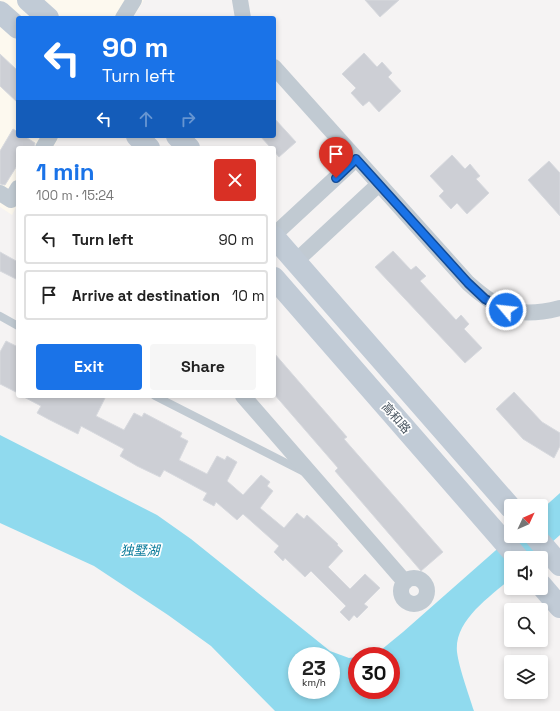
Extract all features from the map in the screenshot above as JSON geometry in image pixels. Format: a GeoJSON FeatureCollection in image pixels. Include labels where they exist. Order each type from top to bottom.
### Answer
{"type":"FeatureCollection","features":[{"type":"Feature","properties":{"kind":"main road"},"geometry":{"type":"LineString","coordinates":[[28,0],[46,16]]}},
{"type":"Feature","properties":{"kind":"main road"},"geometry":{"type":"LineString","coordinates":[[0,12],[16,26]]}},
{"type":"Feature","properties":{"kind":"main road"},"geometry":{"type":"LineString","coordinates":[[139,138],[147,146]]}},
{"type":"Feature","properties":{"kind":"main road"},"geometry":{"type":"LineString","coordinates":[[179,138],[188,146]]}},
{"type":"Feature","properties":{"kind":"main road"},"geometry":{"type":"LineString","coordinates":[[276,238],[504,500]]}},
{"type":"Feature","properties":{"kind":"main road","name":"高和路"},"geometry":{"type":"LineString","coordinates":[[276,280],[512,551]]}},
{"type":"Feature","properties":{"kind":"street"},"geometry":{"type":"LineString","coordinates":[[124,16],[134,0]]}},
{"type":"Feature","properties":{"kind":"street"},"geometry":{"type":"LineString","coordinates":[[240,0],[243,16]]}},
{"type":"Feature","properties":{"kind":"street"},"geometry":{"type":"LineString","coordinates":[[276,69],[468,283],[485,299],[500,308],[516,313],[537,313],[560,308]]}},
{"type":"Feature","properties":{"kind":"street"},"geometry":{"type":"LineString","coordinates":[[276,234],[356,159]]}},
{"type":"Feature","properties":{"kind":"street"},"geometry":{"type":"LineString","coordinates":[[296,261],[379,184]]}},
{"type":"Feature","properties":{"kind":"street"},"geometry":{"type":"LineString","coordinates":[[0,193],[11,200],[16,191]]}},
{"type":"Feature","properties":{"kind":"street"},"geometry":{"type":"LineString","coordinates":[[245,398],[405,582]]}},
{"type":"Feature","properties":{"kind":"lane"},"geometry":{"type":"LineString","coordinates":[[0,316],[16,325]]}},
{"type":"Feature","properties":{"kind":"lane"},"geometry":{"type":"LineString","coordinates":[[159,398],[314,478]]}},
{"type":"Feature","properties":{"kind":"shaded area"},"geometry":{"type":"Polygon","coordinates":[[[0,0],[144,0],[134,16],[16,16],[16,138],[59,138],[54,146],[16,146],[16,208],[12,215],[0,207],[0,0]]]}},
{"type":"Feature","properties":{"kind":"water","name":"独墅湖"},"geometry":{"type":"Polygon","coordinates":[[[0,435],[157,515],[191,539],[325,647],[288,647],[288,699],[340,699],[340,655],[348,658],[348,699],[400,699],[400,647],[385,647],[504,543],[548,543],[548,504],[560,493],[560,535],[542,551],[504,551],[504,584],[475,610],[461,630],[457,652],[474,711],[275,711],[211,646],[168,615],[94,566],[0,523],[0,435]]]}},
{"type":"Feature","properties":{"kind":"building"},"geometry":{"type":"Polygon","coordinates":[[[365,0],[399,0],[380,17],[365,0]]]}},
{"type":"Feature","properties":{"kind":"building"},"geometry":{"type":"Polygon","coordinates":[[[364,53],[377,67],[382,62],[392,73],[388,77],[401,91],[379,112],[369,101],[363,106],[351,93],[356,88],[342,74],[364,53]]]}},
{"type":"Feature","properties":{"kind":"building"},"geometry":{"type":"Polygon","coordinates":[[[0,54],[16,69],[16,101],[0,86],[0,54]]]}},
{"type":"Feature","properties":{"kind":"building"},"geometry":{"type":"Polygon","coordinates":[[[276,120],[296,142],[279,157],[276,153],[276,146],[269,146],[262,138],[276,138],[276,120]]]}},
{"type":"Feature","properties":{"kind":"building"},"geometry":{"type":"Polygon","coordinates":[[[13,129],[16,131],[16,138],[27,138],[35,143],[34,146],[16,146],[16,167],[5,185],[0,184],[0,151],[13,129]]]}},
{"type":"Feature","properties":{"kind":"building"},"geometry":{"type":"Polygon","coordinates":[[[452,155],[465,169],[470,164],[480,176],[476,179],[489,193],[467,214],[457,203],[451,209],[439,196],[444,191],[430,176],[452,155]]]}},
{"type":"Feature","properties":{"kind":"building"},"geometry":{"type":"Polygon","coordinates":[[[549,161],[560,173],[560,216],[528,180],[549,161]]]}},
{"type":"Feature","properties":{"kind":"building"},"geometry":{"type":"Polygon","coordinates":[[[393,251],[411,270],[416,266],[426,276],[420,281],[456,320],[461,315],[469,324],[464,329],[482,348],[465,363],[375,267],[393,251]]]}},
{"type":"Feature","properties":{"kind":"building"},"geometry":{"type":"Polygon","coordinates":[[[0,252],[16,261],[16,279],[0,271],[0,252]]]}},
{"type":"Feature","properties":{"kind":"building"},"geometry":{"type":"Polygon","coordinates":[[[6,341],[16,346],[16,392],[0,384],[0,352],[6,341]]]}},
{"type":"Feature","properties":{"kind":"building"},"geometry":{"type":"Polygon","coordinates":[[[276,355],[347,437],[344,439],[443,552],[421,571],[335,471],[338,468],[276,396],[276,355]]]}},
{"type":"Feature","properties":{"kind":"building"},"geometry":{"type":"Polygon","coordinates":[[[514,392],[542,422],[560,433],[560,446],[554,458],[523,439],[496,409],[514,392]]]}},
{"type":"Feature","properties":{"kind":"building"},"geometry":{"type":"Polygon","coordinates":[[[26,398],[105,398],[96,416],[124,430],[134,413],[142,417],[144,413],[182,433],[180,437],[188,441],[179,460],[207,474],[217,456],[225,460],[227,456],[237,462],[227,481],[243,495],[261,475],[270,482],[267,486],[273,491],[260,508],[284,528],[297,513],[304,519],[307,515],[338,544],[337,545],[343,551],[328,567],[350,589],[365,574],[380,588],[364,604],[368,607],[357,618],[354,615],[349,621],[340,612],[346,606],[311,571],[305,577],[285,558],[283,561],[274,552],[279,546],[243,514],[237,520],[216,502],[214,506],[203,500],[207,493],[164,470],[160,477],[137,466],[120,456],[124,449],[81,426],[78,434],[48,419],[37,413],[41,406],[26,398]]]}},
{"type":"Feature","properties":{"kind":"route"},"geometry":{"type":"LineString","coordinates":[[336,178],[356,159],[468,283],[485,299],[506,310]]}}]}
